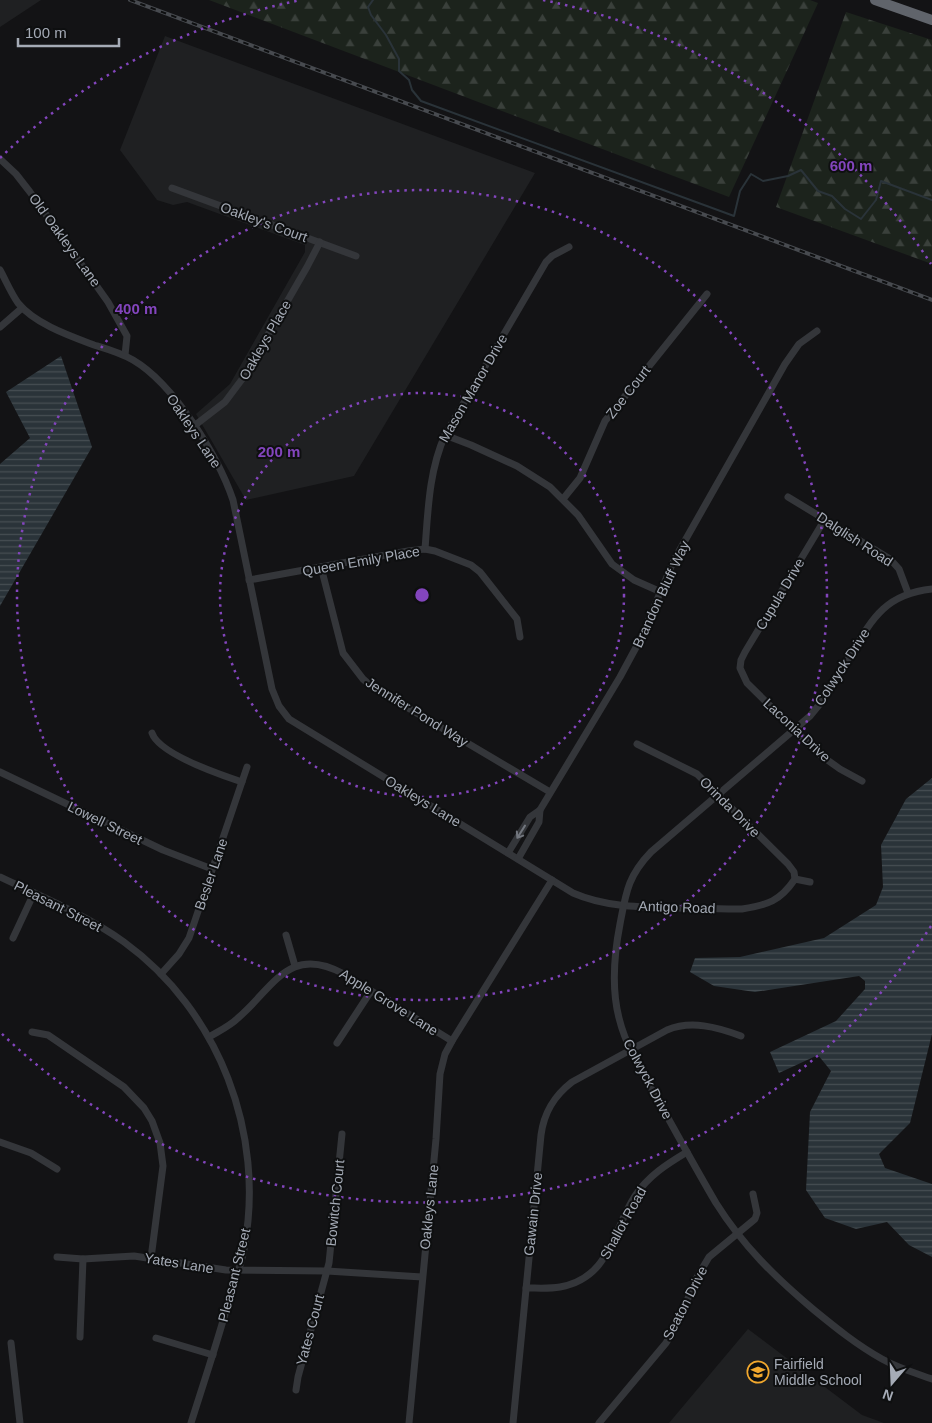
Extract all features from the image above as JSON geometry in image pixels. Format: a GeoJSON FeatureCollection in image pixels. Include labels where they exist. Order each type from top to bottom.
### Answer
{"type":"FeatureCollection","features":[{"type":"Feature","properties":{"kind":"highway"},"geometry":{"type":"LineString","coordinates":[[875,0],[932,20]]}},
{"type":"Feature","properties":{"kind":"street","name":"Old Oakleys Lane"},"geometry":{"type":"LineString","coordinates":[[0,159],[16,174],[35,198],[108,302],[127,336],[125,355]]}},
{"type":"Feature","properties":{"kind":"street","name":"Oakley's Court"},"geometry":{"type":"LineString","coordinates":[[172,188],[356,256]]}},
{"type":"Feature","properties":{"kind":"street","name":"Oakleys Place"},"geometry":{"type":"LineString","coordinates":[[194,426],[225,402],[243,378],[320,242]]}},
{"type":"Feature","properties":{"kind":"street","name":"Mason Manor Drive"},"geometry":{"type":"LineString","coordinates":[[425,549],[428,500],[433,468],[445,435],[546,262],[552,256],[568,247]]}},
{"type":"Feature","properties":{"kind":"street","name":"Oakleys Lane"},"geometry":{"type":"LineString","coordinates":[[0,270],[11,292],[22,308],[59,332],[125,355],[143,366],[158,380],[194,426],[218,463],[233,500],[272,689],[279,706],[289,719],[552,880],[445,1054],[440,1074],[436,1139],[409,1423]]}},
{"type":"Feature","properties":{"kind":"street","name":"Zoe Court"},"geometry":{"type":"LineString","coordinates":[[563,499],[580,478],[605,421],[707,294]]}},
{"type":"Feature","properties":{"kind":"street"},"geometry":{"type":"LineString","coordinates":[[0,327],[22,308]]}},
{"type":"Feature","properties":{"kind":"street","name":"Brandon Bluff Way"},"geometry":{"type":"LineString","coordinates":[[518,859],[539,822],[540,810],[550,792],[620,677],[640,640],[674,560],[789,356],[799,344],[817,331]]}},
{"type":"Feature","properties":{"kind":"street"},"geometry":{"type":"LineString","coordinates":[[445,435],[517,466],[544,483],[578,515],[606,557],[619,570],[634,580],[661,592]]}},
{"type":"Feature","properties":{"kind":"street","name":"Dalglish Road"},"geometry":{"type":"LineString","coordinates":[[788,497],[890,559],[899,569],[908,593]]}},
{"type":"Feature","properties":{"kind":"street","name":"Cupula Drive"},"geometry":{"type":"LineString","coordinates":[[741,671],[741,660],[745,652],[825,520]]}},
{"type":"Feature","properties":{"kind":"street","name":"Queen Emily Place"},"geometry":{"type":"LineString","coordinates":[[250,580],[408,551],[425,549],[435,551],[471,565],[480,572],[517,619],[520,637]]}},
{"type":"Feature","properties":{"kind":"street","name":"Jennifer Pond Way"},"geometry":{"type":"LineString","coordinates":[[321,567],[339,642],[349,663],[363,679],[371,686],[550,792]]}},
{"type":"Feature","properties":{"kind":"street","name":"Colwyck Drive"},"geometry":{"type":"LineString","coordinates":[[932,589],[908,593],[880,611],[819,705],[794,729],[651,852],[642,862],[628,886],[615,958],[614,978],[618,1017],[631,1050],[716,1203],[756,1257],[776,1277],[843,1334],[884,1360],[932,1379]]}},
{"type":"Feature","properties":{"kind":"street","name":"Laconia Drive"},"geometry":{"type":"LineString","coordinates":[[741,671],[747,683],[828,761],[862,781]]}},
{"type":"Feature","properties":{"kind":"street"},"geometry":{"type":"LineString","coordinates":[[152,733],[155,739],[170,752],[242,782]]}},
{"type":"Feature","properties":{"kind":"street","name":"Orinda Drive"},"geometry":{"type":"LineString","coordinates":[[638,744],[692,771],[719,794],[788,864],[794,872],[795,879]]}},
{"type":"Feature","properties":{"kind":"street","name":"Besler Lane"},"geometry":{"type":"LineString","coordinates":[[161,974],[179,954],[189,938],[247,767]]}},
{"type":"Feature","properties":{"kind":"street","name":"Lowell Street"},"geometry":{"type":"LineString","coordinates":[[0,772],[162,850],[212,869]]}},
{"type":"Feature","properties":{"kind":"street","name":"Brandon Bluff Way"},"geometry":{"type":"LineString","coordinates":[[508,853],[530,817],[540,810]]}},
{"type":"Feature","properties":{"kind":"street","name":"Pleasant Street"},"geometry":{"type":"LineString","coordinates":[[0,877],[104,929],[140,955],[161,974],[187,1004],[209,1037],[235,1097],[242,1124],[248,1164],[250,1189],[248,1222],[238,1270],[191,1423]]}},
{"type":"Feature","properties":{"kind":"street"},"geometry":{"type":"LineString","coordinates":[[795,879],[810,882]]}},
{"type":"Feature","properties":{"kind":"street","name":"Antigo Road"},"geometry":{"type":"LineString","coordinates":[[552,880],[587,899],[607,904],[729,909],[749,908],[775,900],[785,893],[795,879]]}},
{"type":"Feature","properties":{"kind":"street"},"geometry":{"type":"LineString","coordinates":[[13,938],[34,893]]}},
{"type":"Feature","properties":{"kind":"street"},"geometry":{"type":"LineString","coordinates":[[209,1037],[238,1019],[280,975],[295,966],[286,935]]}},
{"type":"Feature","properties":{"kind":"street","name":"Apple Grove Lane"},"geometry":{"type":"LineString","coordinates":[[295,966],[312,963],[332,967],[452,1041]]}},
{"type":"Feature","properties":{"kind":"street"},"geometry":{"type":"LineString","coordinates":[[337,1043],[371,990]]}},
{"type":"Feature","properties":{"kind":"street","name":"Gawain Drive"},"geometry":{"type":"LineString","coordinates":[[513,1423],[540,1135],[545,1115],[555,1098],[572,1082],[666,1030],[679,1025],[722,1029],[741,1036]]}},
{"type":"Feature","properties":{"kind":"street"},"geometry":{"type":"LineString","coordinates":[[32,1032],[48,1034],[124,1087],[134,1096],[152,1121],[160,1143],[163,1166],[150,1258]]}},
{"type":"Feature","properties":{"kind":"street","name":"Bowitch Court"},"geometry":{"type":"LineString","coordinates":[[327,1271],[342,1134]]}},
{"type":"Feature","properties":{"kind":"street"},"geometry":{"type":"LineString","coordinates":[[0,1142],[31,1153],[57,1169]]}},
{"type":"Feature","properties":{"kind":"street","name":"Shallot Road"},"geometry":{"type":"LineString","coordinates":[[526,1288],[561,1287],[581,1280],[595,1270],[606,1255],[627,1211],[644,1184],[664,1166],[687,1152]]}},
{"type":"Feature","properties":{"kind":"street","name":"Seaton Drive"},"geometry":{"type":"LineString","coordinates":[[598,1423],[666,1343],[706,1262],[718,1248],[752,1222],[757,1213],[753,1194]]}},
{"type":"Feature","properties":{"kind":"street","name":"Yates Lane"},"geometry":{"type":"LineString","coordinates":[[57,1257],[83,1259],[134,1256],[209,1268],[422,1276]]}},
{"type":"Feature","properties":{"kind":"street"},"geometry":{"type":"LineString","coordinates":[[80,1337],[83,1259]]}},
{"type":"Feature","properties":{"kind":"street","name":"Yates Court"},"geometry":{"type":"LineString","coordinates":[[296,1390],[327,1271]]}},
{"type":"Feature","properties":{"kind":"street"},"geometry":{"type":"LineString","coordinates":[[156,1338],[212,1355]]}},
{"type":"Feature","properties":{"kind":"street"},"geometry":{"type":"LineString","coordinates":[[11,1343],[20,1423]]}},
{"type":"Feature","properties":{"kind":"shaded area"},"geometry":{"type":"Polygon","coordinates":[[[0,0],[41,0],[0,27],[0,0]]]}},
{"type":"Feature","properties":{"kind":"shaded area"},"geometry":{"type":"Polygon","coordinates":[[[165,36],[535,173],[354,476],[246,500],[196,414],[230,384],[305,252],[305,245],[187,202],[173,205],[157,200],[120,150],[165,36]]]}},
{"type":"Feature","properties":{"kind":"shaded area"},"geometry":{"type":"Polygon","coordinates":[[[61,356],[92,447],[0,606],[0,464],[30,438],[6,392],[61,356]]]}},
{"type":"Feature","properties":{"kind":"shaded area"},"geometry":{"type":"Polygon","coordinates":[[[932,778],[932,1034],[910,1123],[879,1154],[885,1168],[932,1184],[932,1257],[909,1245],[887,1222],[856,1229],[825,1218],[806,1190],[810,1112],[831,1071],[818,1055],[779,1073],[770,1052],[836,1021],[865,989],[865,981],[859,976],[755,992],[714,986],[690,972],[695,958],[740,957],[824,938],[876,905],[883,887],[881,845],[906,799],[932,778]]]}},
{"type":"Feature","properties":{"kind":"shaded area","name":"Fairfield Middle School"},"geometry":{"type":"Polygon","coordinates":[[[748,1329],[862,1415],[884,1423],[669,1423],[748,1329]]]}},
{"type":"Feature","properties":{"kind":"green space"},"geometry":{"type":"Polygon","coordinates":[[[209,0],[810,0],[818,3],[729,197],[209,0]]]}},
{"type":"Feature","properties":{"kind":"green space"},"geometry":{"type":"Polygon","coordinates":[[[846,12],[932,40],[932,264],[776,207],[846,12]]]}},
{"type":"Feature","properties":{"kind":"waterway"},"geometry":{"type":"LineString","coordinates":[[373,0],[368,7],[371,15],[386,35],[399,59],[399,71],[409,80],[412,90],[421,101],[734,216],[740,191],[751,174],[763,181],[788,176],[801,170],[818,191],[832,196],[845,209],[861,219],[876,200],[881,181],[932,200]]}},
{"type":"Feature","properties":{"kind":"railway"},"geometry":{"type":"LineString","coordinates":[[130,0],[932,300]]}},
{"type":"Feature","properties":{"kind":"place","name":"Fairfield Middle School"},"geometry":{"type":"Point","coordinates":[758,1372]}}]}
